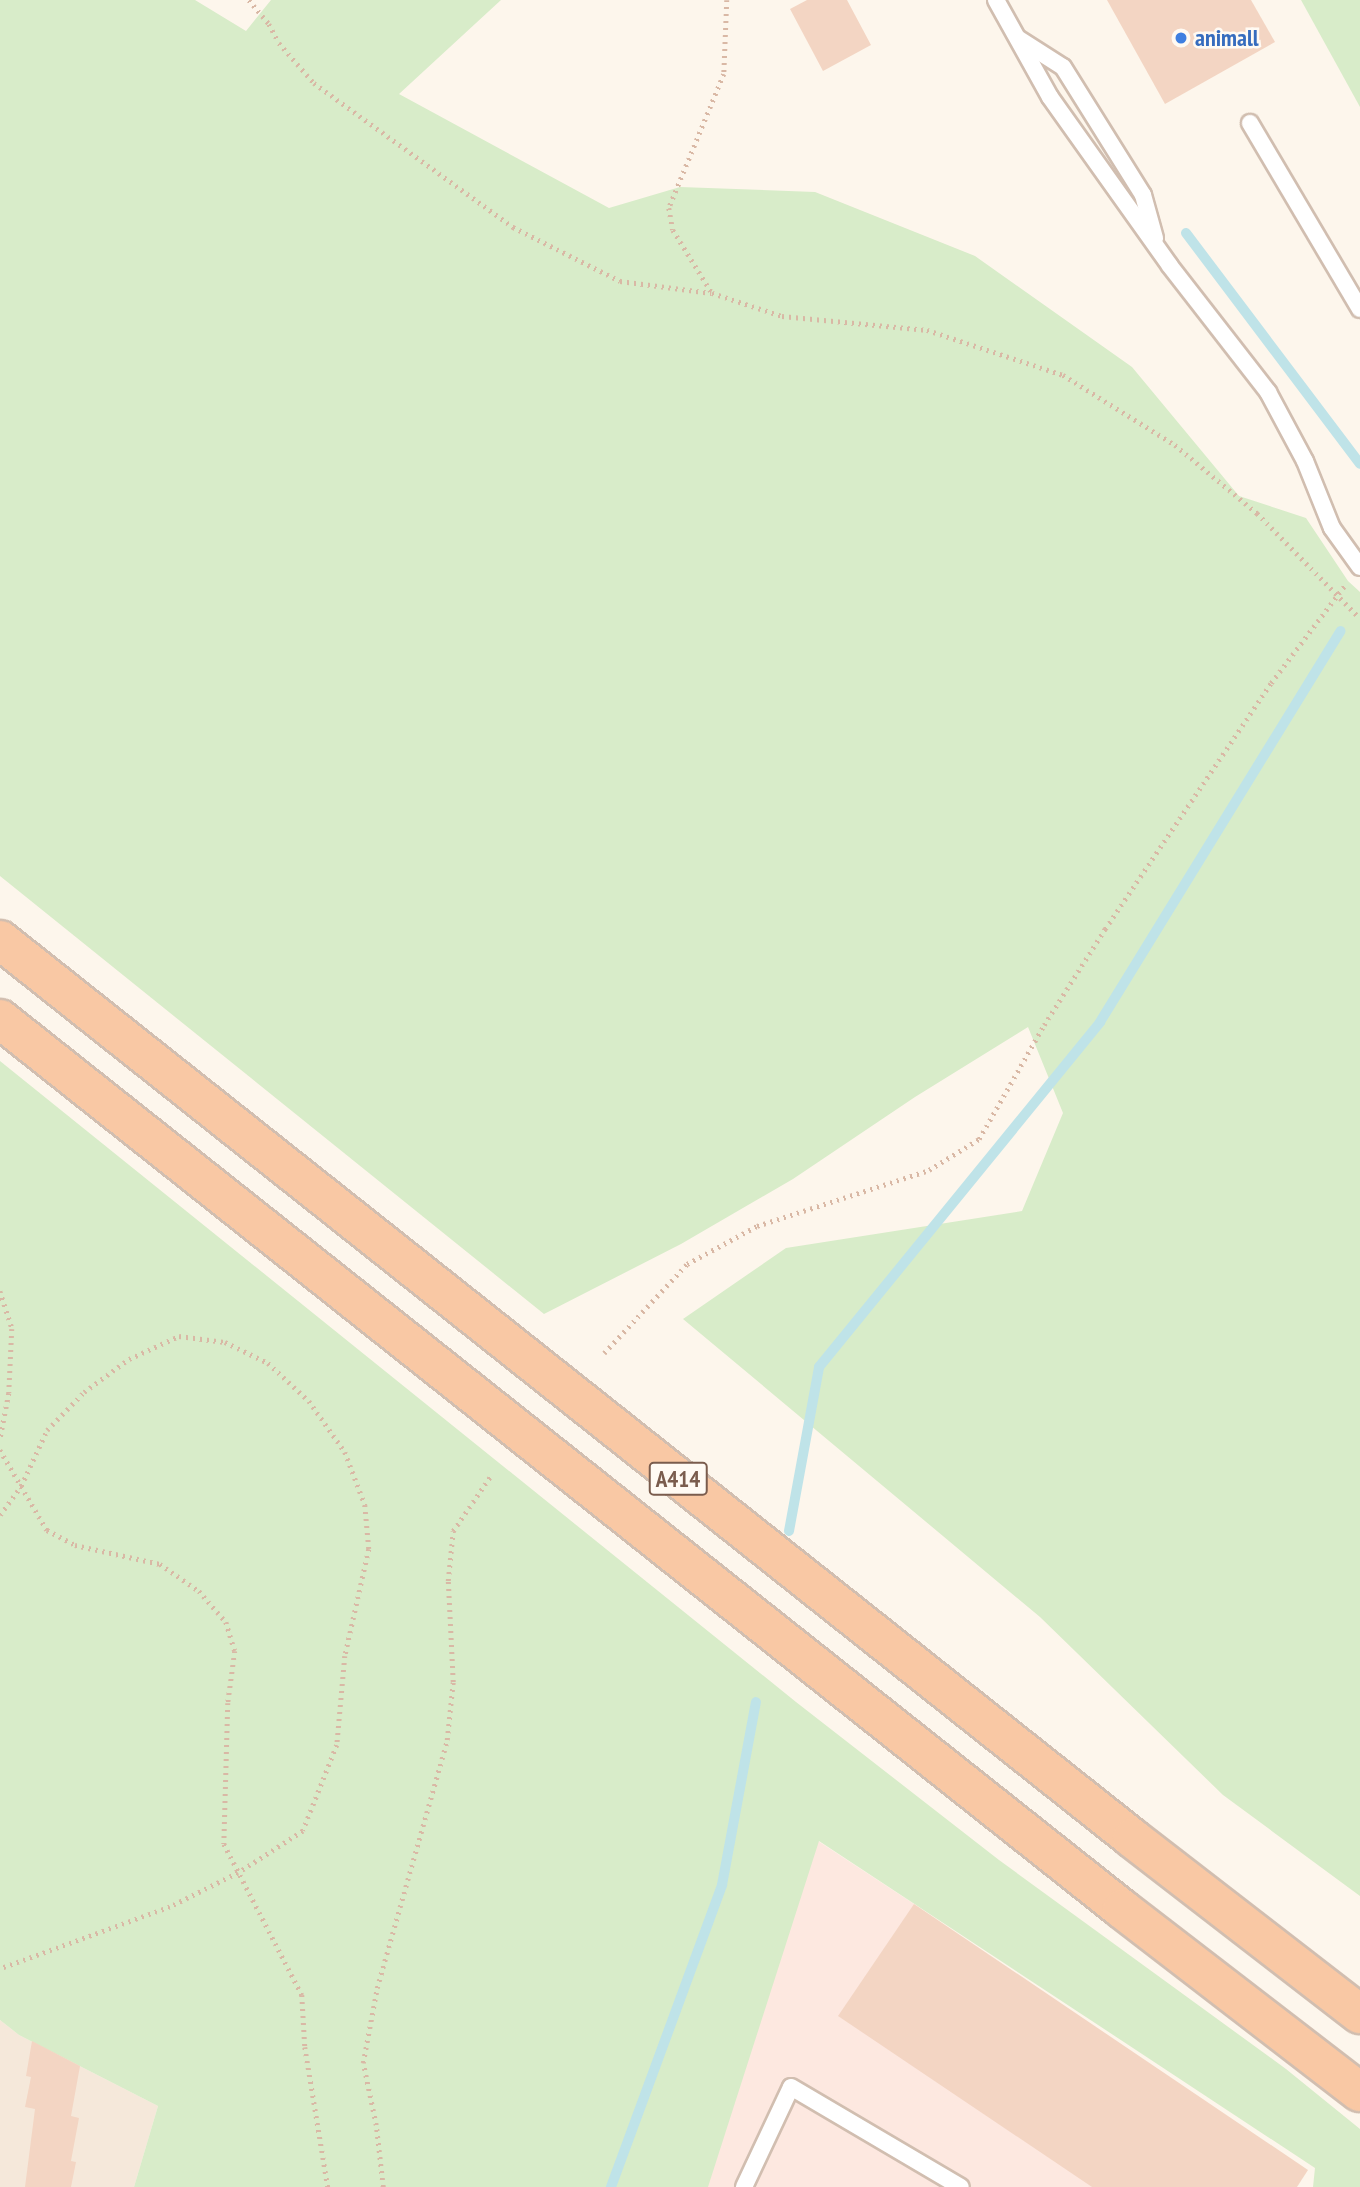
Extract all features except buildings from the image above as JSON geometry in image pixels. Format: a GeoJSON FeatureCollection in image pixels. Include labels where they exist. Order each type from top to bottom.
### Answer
{"type":"FeatureCollection","features":[{"type":"Feature","properties":{"kind":"highway","name":"A414"},"geometry":{"type":"LineString","coordinates":[[0,940],[1110,1821],[1360,2014]]}},
{"type":"Feature","properties":{"kind":"highway","name":"A414"},"geometry":{"type":"LineString","coordinates":[[0,1019],[1101,1892],[1360,2092]]}},
{"type":"Feature","properties":{"kind":"lane"},"geometry":{"type":"LineString","coordinates":[[996,0],[1050,97],[1158,250],[1268,392],[1305,461],[1332,528],[1357,565]]}},
{"type":"Feature","properties":{"kind":"lane"},"geometry":{"type":"LineString","coordinates":[[1017,38],[1063,67],[1143,195],[1158,250]]}},
{"type":"Feature","properties":{"kind":"lane"},"geometry":{"type":"LineString","coordinates":[[1250,123],[1360,309]]}},
{"type":"Feature","properties":{"kind":"lane"},"geometry":{"type":"LineString","coordinates":[[744,2187],[791,2087],[961,2187]]}},
{"type":"Feature","properties":{"kind":"path"},"geometry":{"type":"LineString","coordinates":[[248,0],[269,24],[279,43],[314,83],[513,226],[620,281],[712,293],[782,316],[927,330],[1063,374],[1175,445],[1257,513],[1336,597],[1360,618]]}},
{"type":"Feature","properties":{"kind":"path"},"geometry":{"type":"LineString","coordinates":[[712,293],[673,230],[669,208],[724,74],[727,0]]}},
{"type":"Feature","properties":{"kind":"path"},"geometry":{"type":"LineString","coordinates":[[604,1353],[687,1264],[757,1226],[929,1170],[979,1139],[1044,1026],[1105,929],[1271,683],[1348,581],[1357,565]]}},
{"type":"Feature","properties":{"kind":"path"},"geometry":{"type":"LineString","coordinates":[[0,1291],[12,1329],[9,1393],[0,1440]]}},
{"type":"Feature","properties":{"kind":"path"},"geometry":{"type":"LineString","coordinates":[[0,1515],[21,1486],[47,1430],[84,1392],[129,1359],[179,1336],[225,1342],[268,1363],[309,1401],[345,1452],[365,1505],[369,1549],[345,1656],[337,1745],[303,1832],[238,1873],[170,1907],[0,1969]]}},
{"type":"Feature","properties":{"kind":"path"},"geometry":{"type":"LineString","coordinates":[[0,1450],[47,1530],[75,1545],[160,1564],[199,1591],[226,1622],[235,1651],[228,1703],[224,1844],[302,1995],[305,2047],[328,2187]]}},
{"type":"Feature","properties":{"kind":"path"},"geometry":{"type":"LineString","coordinates":[[383,2187],[376,2125],[363,2063],[377,1988],[447,1740],[453,1682],[448,1581],[453,1531],[492,1475]]}},
{"type":"Feature","properties":{"kind":"shaded area"},"geometry":{"type":"Polygon","coordinates":[[[818,1841],[914,1904],[1275,2161],[1274,2187],[704,2187],[818,1841]]]}},
{"type":"Feature","properties":{"kind":"shaded area"},"geometry":{"type":"Polygon","coordinates":[[[0,2020],[19,2035],[158,2106],[134,2187],[0,2187],[0,2020]]]}},
{"type":"Feature","properties":{"kind":"green space"},"geometry":{"type":"Polygon","coordinates":[[[0,0],[195,0],[246,31],[271,0],[501,0],[399,94],[609,208],[680,187],[815,192],[975,256],[1132,367],[1239,496],[1306,518],[1348,581],[1360,592],[1360,1896],[1223,1795],[1040,1617],[683,1319],[786,1248],[1022,1211],[1063,1113],[1028,1027],[915,1097],[793,1179],[681,1244],[544,1314],[0,876],[0,0]]]}},
{"type":"Feature","properties":{"kind":"green space"},"geometry":{"type":"Polygon","coordinates":[[[1301,0],[1360,0],[1360,107],[1301,0]]]}},
{"type":"Feature","properties":{"kind":"green space"},"geometry":{"type":"Polygon","coordinates":[[[0,1061],[796,1702],[999,1860],[1286,2069],[1360,2129],[1360,2187],[1313,2187],[1315,2168],[819,1841],[708,2187],[134,2187],[158,2106],[19,2035],[0,2020],[0,1061]]]}},
{"type":"Feature","properties":{"kind":"waterway"},"geometry":{"type":"LineString","coordinates":[[1186,233],[1360,464]]}},
{"type":"Feature","properties":{"kind":"waterway"},"geometry":{"type":"LineString","coordinates":[[789,1531],[819,1367],[1100,1022],[1341,631]]}},
{"type":"Feature","properties":{"kind":"waterway"},"geometry":{"type":"LineString","coordinates":[[611,2187],[722,1885],[756,1702]]}},
{"type":"Feature","properties":{"kind":"place","name":"animall"},"geometry":{"type":"Point","coordinates":[1181,38]}}]}
